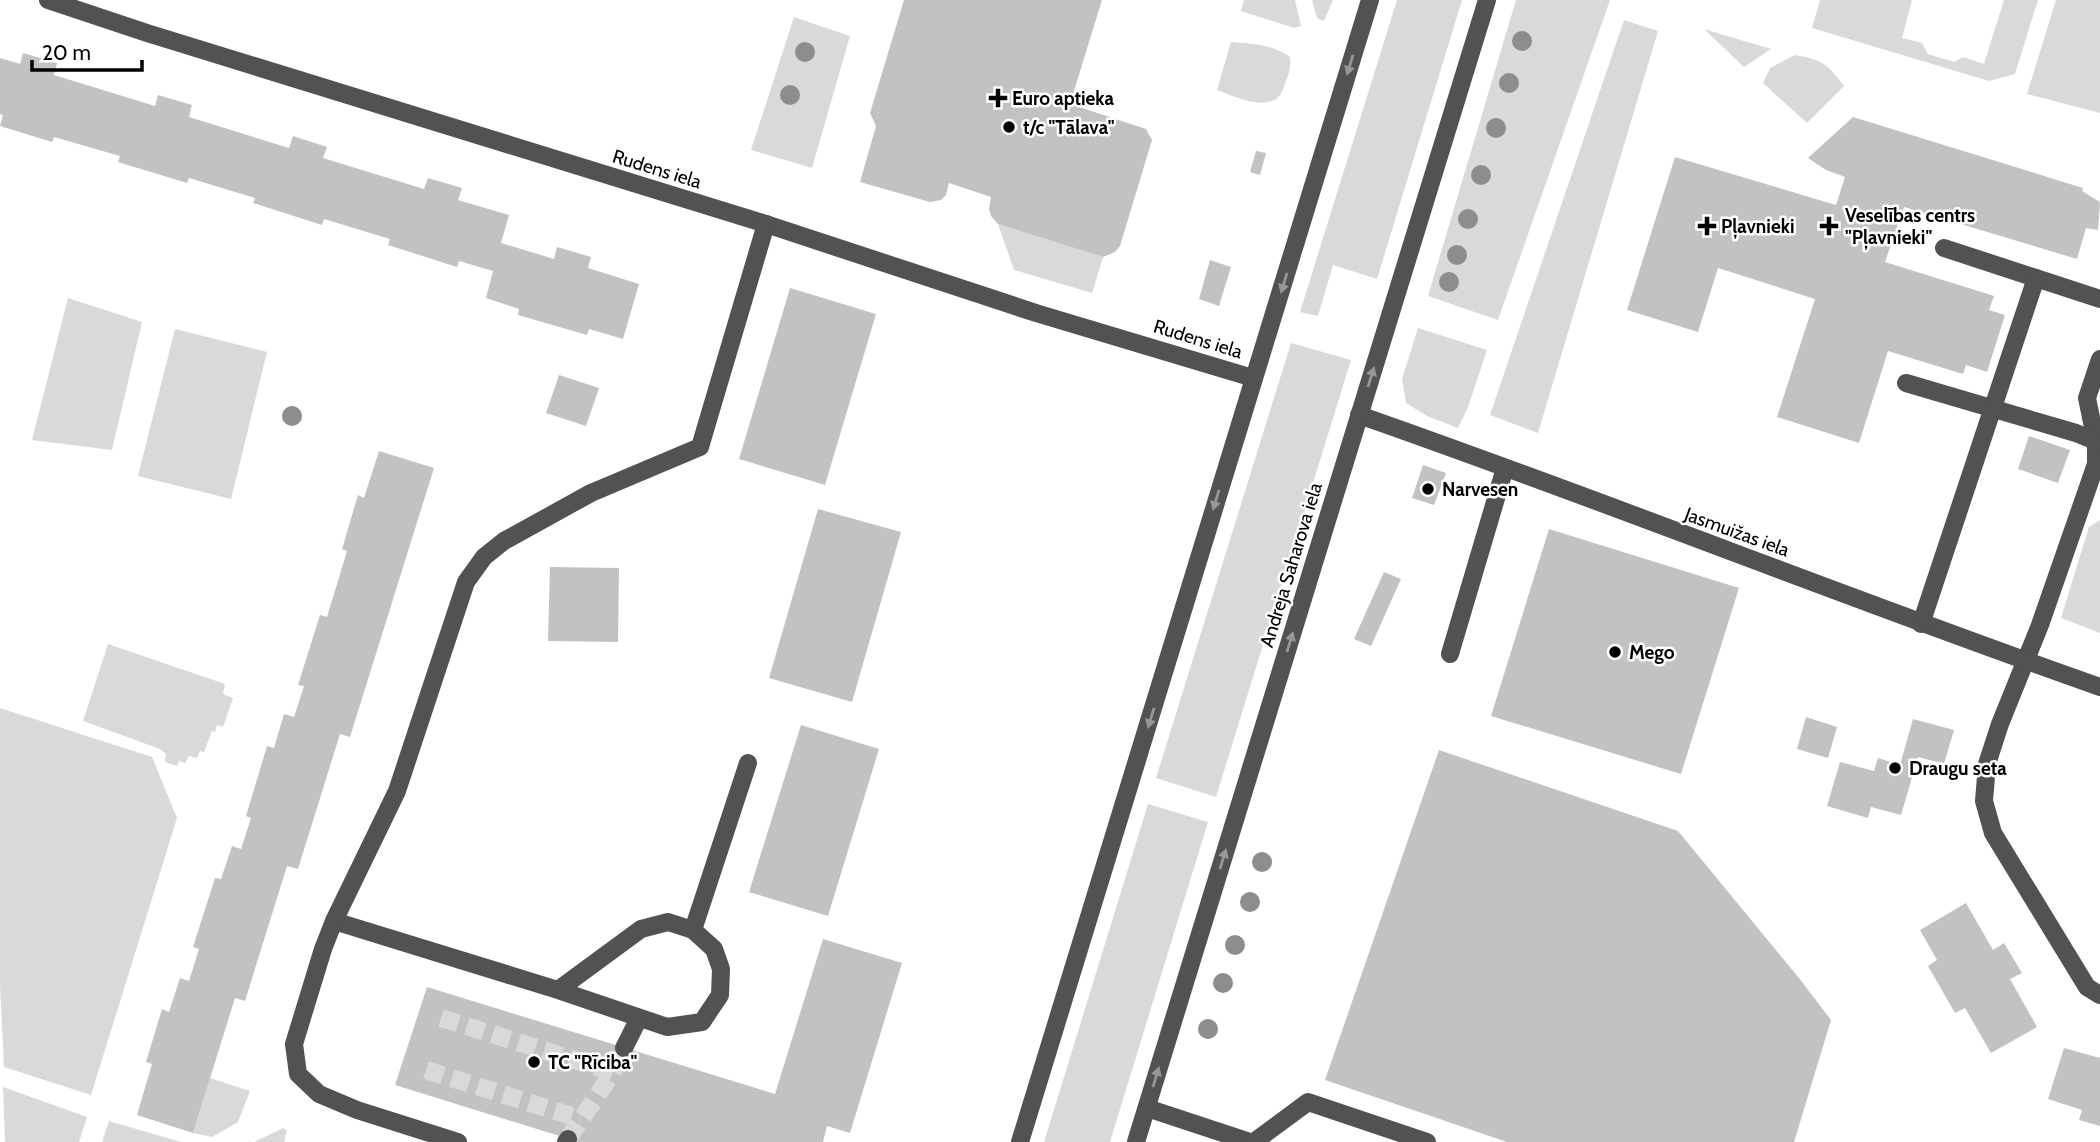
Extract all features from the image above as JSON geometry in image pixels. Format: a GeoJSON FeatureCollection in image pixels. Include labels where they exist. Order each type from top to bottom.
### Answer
{"type":"FeatureCollection","features":[{"type":"Feature","properties":{"kind":"street","name":"Rudens iela"},"geometry":{"type":"LineString","coordinates":[[48,0],[766,224],[1036,313],[1253,378]]}},
{"type":"Feature","properties":{"kind":"street"},"geometry":{"type":"LineString","coordinates":[[1020,1142],[1370,0]]}},
{"type":"Feature","properties":{"kind":"street","name":"Andreja Saharova iela"},"geometry":{"type":"LineString","coordinates":[[1136,1142],[1487,0]]}},
{"type":"Feature","properties":{"kind":"street"},"geometry":{"type":"LineString","coordinates":[[458,1142],[357,1110],[320,1094],[298,1074],[294,1044],[323,949],[397,791],[466,582],[484,556],[504,541],[591,493],[700,447],[766,224]]}},
{"type":"Feature","properties":{"kind":"street"},"geometry":{"type":"LineString","coordinates":[[1944,248],[2100,299]]}},
{"type":"Feature","properties":{"kind":"street"},"geometry":{"type":"LineString","coordinates":[[1921,624],[2036,278]]}},
{"type":"Feature","properties":{"kind":"street"},"geometry":{"type":"LineString","coordinates":[[2100,359],[2087,398],[2098,442],[2093,495],[2004,713],[1987,764],[1984,801],[1993,833],[2087,987],[2100,995]]}},
{"type":"Feature","properties":{"kind":"street"},"geometry":{"type":"LineString","coordinates":[[1906,383],[1993,407],[2098,442]]}},
{"type":"Feature","properties":{"kind":"street","name":"Jasmuižas iela"},"geometry":{"type":"LineString","coordinates":[[1359,415],[1921,624],[2100,687]]}},
{"type":"Feature","properties":{"kind":"street"},"geometry":{"type":"LineString","coordinates":[[1450,654],[1505,468]]}},
{"type":"Feature","properties":{"kind":"street"},"geometry":{"type":"LineString","coordinates":[[693,929],[748,764]]}},
{"type":"Feature","properties":{"kind":"street"},"geometry":{"type":"LineString","coordinates":[[334,921],[558,990],[667,1027],[702,1023],[720,995],[721,969],[714,949],[693,929],[668,922],[641,929],[558,990]]}},
{"type":"Feature","properties":{"kind":"street"},"geometry":{"type":"LineString","coordinates":[[624,1048],[639,1018]]}},
{"type":"Feature","properties":{"kind":"street"},"geometry":{"type":"LineString","coordinates":[[1147,1108],[1252,1142],[1308,1102],[1427,1142]]}},
{"type":"Feature","properties":{"kind":"shaded area"},"geometry":{"type":"Polygon","coordinates":[[[1244,0],[1295,0],[1301,26],[1294,28],[1241,11],[1244,0]]]}},
{"type":"Feature","properties":{"kind":"shaded area"},"geometry":{"type":"Polygon","coordinates":[[[1312,0],[1333,0],[1324,21],[1317,18],[1312,0]]]}},
{"type":"Feature","properties":{"kind":"shaded area"},"geometry":{"type":"Polygon","coordinates":[[[1397,0],[1462,0],[1377,279],[1333,265],[1318,316],[1300,312],[1397,0]]]}},
{"type":"Feature","properties":{"kind":"shaded area"},"geometry":{"type":"Polygon","coordinates":[[[1516,0],[1610,0],[1498,320],[1428,296],[1516,0]]]}},
{"type":"Feature","properties":{"kind":"shaded area"},"geometry":{"type":"Polygon","coordinates":[[[1820,0],[1912,0],[1902,38],[1922,43],[1928,54],[1954,62],[1963,57],[1984,64],[2004,0],[2038,0],[2015,74],[1989,81],[1812,28],[1820,0]]]}},
{"type":"Feature","properties":{"kind":"shaded area"},"geometry":{"type":"Polygon","coordinates":[[[2056,0],[2100,0],[2100,113],[2027,94],[2056,0]]]}},
{"type":"Feature","properties":{"kind":"shaded area"},"geometry":{"type":"Polygon","coordinates":[[[794,17],[850,36],[812,168],[751,150],[794,17]]]}},
{"type":"Feature","properties":{"kind":"shaded area"},"geometry":{"type":"Polygon","coordinates":[[[1624,20],[1658,31],[1538,433],[1490,415],[1624,20]]]}},
{"type":"Feature","properties":{"kind":"shaded area"},"geometry":{"type":"Polygon","coordinates":[[[1704,29],[1771,49],[1744,67],[1704,29]]]}},
{"type":"Feature","properties":{"kind":"shaded area"},"geometry":{"type":"Polygon","coordinates":[[[1231,42],[1269,47],[1290,57],[1289,74],[1278,98],[1262,103],[1217,90],[1231,42]]]}},
{"type":"Feature","properties":{"kind":"shaded area"},"geometry":{"type":"Polygon","coordinates":[[[1795,55],[1824,64],[1844,86],[1807,123],[1763,83],[1770,68],[1795,55]]]}},
{"type":"Feature","properties":{"kind":"shaded area"},"geometry":{"type":"Polygon","coordinates":[[[998,224],[1103,257],[1092,293],[1014,270],[998,224]]]}},
{"type":"Feature","properties":{"kind":"shaded area"},"geometry":{"type":"Polygon","coordinates":[[[68,298],[142,322],[112,450],[32,440],[68,298]]]}},
{"type":"Feature","properties":{"kind":"shaded area"},"geometry":{"type":"Polygon","coordinates":[[[1418,328],[1487,350],[1458,428],[1427,416],[1406,403],[1402,379],[1418,328]]]}},
{"type":"Feature","properties":{"kind":"shaded area"},"geometry":{"type":"Polygon","coordinates":[[[175,329],[267,352],[231,499],[138,476],[175,329]]]}},
{"type":"Feature","properties":{"kind":"shaded area"},"geometry":{"type":"Polygon","coordinates":[[[1291,343],[1351,360],[1216,797],[1156,778],[1291,343]]]}},
{"type":"Feature","properties":{"kind":"shaded area"},"geometry":{"type":"Polygon","coordinates":[[[2100,520],[2100,633],[2061,618],[2089,527],[2100,520]]]}},
{"type":"Feature","properties":{"kind":"shaded area"},"geometry":{"type":"Polygon","coordinates":[[[108,644],[225,684],[223,694],[233,698],[223,727],[217,725],[204,752],[200,751],[197,758],[189,756],[185,763],[179,761],[177,766],[165,762],[166,754],[160,749],[83,721],[108,644]]]}},
{"type":"Feature","properties":{"kind":"shaded area"},"geometry":{"type":"Polygon","coordinates":[[[0,708],[152,757],[177,818],[91,1095],[4,1067],[0,985],[0,708]]]}},
{"type":"Feature","properties":{"kind":"shaded area"},"geometry":{"type":"Polygon","coordinates":[[[1148,804],[1208,822],[1110,1142],[1044,1142],[1148,804]]]}},
{"type":"Feature","properties":{"kind":"shaded area"},"geometry":{"type":"Polygon","coordinates":[[[210,1078],[250,1091],[238,1122],[212,1137],[193,1133],[210,1078]]]}},
{"type":"Feature","properties":{"kind":"shaded area"},"geometry":{"type":"Polygon","coordinates":[[[3,1087],[87,1117],[79,1142],[5,1142],[3,1087]]]}},
{"type":"Feature","properties":{"kind":"shaded area"},"geometry":{"type":"Polygon","coordinates":[[[109,1121],[181,1142],[102,1142],[109,1121]]]}},
{"type":"Feature","properties":{"kind":"shaded area"},"geometry":{"type":"Polygon","coordinates":[[[283,1128],[287,1131],[284,1142],[254,1142],[283,1128]]]}},
{"type":"Feature","properties":{"kind":"building","name":"t/c \"Tālava\""},"geometry":{"type":"Polygon","coordinates":[[[904,0],[1102,0],[1070,104],[1146,129],[1152,140],[1120,246],[1115,252],[1103,257],[998,224],[989,209],[991,197],[949,183],[946,195],[941,200],[930,202],[860,182],[876,126],[870,113],[904,0]]]}},
{"type":"Feature","properties":{"kind":"building"},"geometry":{"type":"Polygon","coordinates":[[[23,53],[57,63],[54,75],[155,106],[158,95],[192,105],[189,117],[289,148],[293,136],[327,147],[323,158],[424,189],[428,178],[462,188],[458,200],[509,215],[501,243],[554,259],[557,247],[591,257],[588,268],[639,284],[623,339],[589,329],[587,335],[518,315],[519,309],[486,298],[493,271],[459,261],[457,267],[388,245],[390,239],[324,219],[322,225],[253,203],[255,198],[189,178],[187,183],[118,162],[120,156],[54,137],[52,142],[0,126],[3,115],[0,114],[0,58],[20,64],[23,53]]]}},
{"type":"Feature","properties":{"kind":"building"},"geometry":{"type":"Polygon","coordinates":[[[1853,117],[2083,188],[2082,191],[2100,202],[2098,230],[2086,228],[2077,259],[1904,207],[1885,262],[1994,296],[1989,310],[2005,315],[1987,372],[1966,365],[1963,374],[1888,351],[1859,443],[1777,417],[1815,299],[1718,268],[1698,332],[1627,310],[1675,157],[1836,205],[1845,177],[1826,170],[1808,158],[1853,117]]]}},
{"type":"Feature","properties":{"kind":"building"},"geometry":{"type":"Polygon","coordinates":[[[1256,151],[1266,153],[1260,175],[1250,172],[1256,151]]]}},
{"type":"Feature","properties":{"kind":"building"},"geometry":{"type":"Polygon","coordinates":[[[1210,260],[1231,267],[1219,306],[1199,299],[1210,260]]]}},
{"type":"Feature","properties":{"kind":"building"},"geometry":{"type":"Polygon","coordinates":[[[790,288],[876,314],[825,485],[739,459],[790,288]]]}},
{"type":"Feature","properties":{"kind":"building"},"geometry":{"type":"Polygon","coordinates":[[[559,375],[599,388],[586,426],[546,413],[559,375]]]}},
{"type":"Feature","properties":{"kind":"building"},"geometry":{"type":"Polygon","coordinates":[[[2029,436],[2070,450],[2058,483],[2018,469],[2029,436]]]}},
{"type":"Feature","properties":{"kind":"building"},"geometry":{"type":"Polygon","coordinates":[[[379,451],[434,468],[350,737],[340,734],[298,869],[287,866],[245,1001],[235,998],[193,1133],[137,1115],[152,1064],[146,1062],[162,1009],[169,1012],[180,978],[189,981],[199,949],[193,947],[215,878],[221,879],[232,846],[241,849],[251,818],[246,816],[267,746],[274,748],[284,714],[294,717],[304,686],[298,685],[320,615],[327,617],[347,551],[342,549],[358,495],[364,498],[379,451]]]}},
{"type":"Feature","properties":{"kind":"building","name":"Narvesen"},"geometry":{"type":"Polygon","coordinates":[[[1423,465],[1446,473],[1434,505],[1412,498],[1423,465]]]}},
{"type":"Feature","properties":{"kind":"building"},"geometry":{"type":"Polygon","coordinates":[[[818,509],[901,532],[852,702],[769,678],[818,509]]]}},
{"type":"Feature","properties":{"kind":"building"},"geometry":{"type":"Polygon","coordinates":[[[1549,529],[1739,588],[1681,774],[1491,716],[1549,529]]]}},
{"type":"Feature","properties":{"kind":"building"},"geometry":{"type":"Polygon","coordinates":[[[550,567],[619,568],[618,642],[548,641],[550,567]]]}},
{"type":"Feature","properties":{"kind":"building"},"geometry":{"type":"Polygon","coordinates":[[[1384,572],[1401,579],[1371,646],[1354,639],[1384,572]]]}},
{"type":"Feature","properties":{"kind":"building"},"geometry":{"type":"Polygon","coordinates":[[[1806,717],[1837,727],[1828,758],[1797,749],[1806,717]]]}},
{"type":"Feature","properties":{"kind":"building","name":"Draugu seta"},"geometry":{"type":"Polygon","coordinates":[[[1913,719],[1954,730],[1944,764],[1918,757],[1901,815],[1871,807],[1868,818],[1827,806],[1840,762],[1874,771],[1878,758],[1900,765],[1913,719]]]}},
{"type":"Feature","properties":{"kind":"building"},"geometry":{"type":"Polygon","coordinates":[[[801,725],[879,749],[828,916],[749,892],[801,725]]]}},
{"type":"Feature","properties":{"kind":"building"},"geometry":{"type":"Polygon","coordinates":[[[1439,750],[1678,831],[1831,1020],[1794,1142],[1507,1142],[1325,1080],[1439,750]]]}},
{"type":"Feature","properties":{"kind":"building"},"geometry":{"type":"Polygon","coordinates":[[[1966,903],[1993,950],[2004,943],[2022,973],[2010,979],[2037,1027],[1991,1053],[1965,1008],[1955,1013],[1928,966],[1937,960],[1920,930],[1966,903]]]}},
{"type":"Feature","properties":{"kind":"building","name":"TC \"Rīciba\""},"geometry":{"type":"Polygon","coordinates":[[[823,939],[902,963],[850,1133],[827,1126],[823,1142],[579,1142],[395,1085],[427,987],[775,1094],[823,939]]]}},
{"type":"Feature","properties":{"kind":"building"},"geometry":{"type":"Polygon","coordinates":[[[2064,1048],[2100,1058],[2100,1126],[2079,1120],[2082,1110],[2048,1099],[2064,1048]]]}},
{"type":"Feature","properties":{"kind":"tunnel"},"geometry":{"type":"LineString","coordinates":[[441,1018],[613,1072]]}},
{"type":"Feature","properties":{"kind":"tunnel"},"geometry":{"type":"LineString","coordinates":[[568,1139],[613,1072],[624,1048]]}},
{"type":"Feature","properties":{"kind":"tunnel"},"geometry":{"type":"LineString","coordinates":[[426,1070],[581,1119]]}},
{"type":"Feature","properties":{"kind":"place","name":"Euro aptieka"},"geometry":{"type":"Point","coordinates":[998,98]}},
{"type":"Feature","properties":{"kind":"place","name":"t/c \"Tālava\""},"geometry":{"type":"Point","coordinates":[1009,127]}},
{"type":"Feature","properties":{"kind":"place","name":"Pļavnieki"},"geometry":{"type":"Point","coordinates":[1707,226]}},
{"type":"Feature","properties":{"kind":"place","name":"Veselības centrs \"Pļavnieki\""},"geometry":{"type":"Point","coordinates":[1829,226]}},
{"type":"Feature","properties":{"kind":"place","name":"Narvesen"},"geometry":{"type":"Point","coordinates":[1428,489]}},
{"type":"Feature","properties":{"kind":"place","name":"Mego"},"geometry":{"type":"Point","coordinates":[1615,652]}},
{"type":"Feature","properties":{"kind":"place","name":"Draugu seta"},"geometry":{"type":"Point","coordinates":[1895,768]}},
{"type":"Feature","properties":{"kind":"place","name":"TC \"Rīciba\""},"geometry":{"type":"Point","coordinates":[534,1062]}}]}
